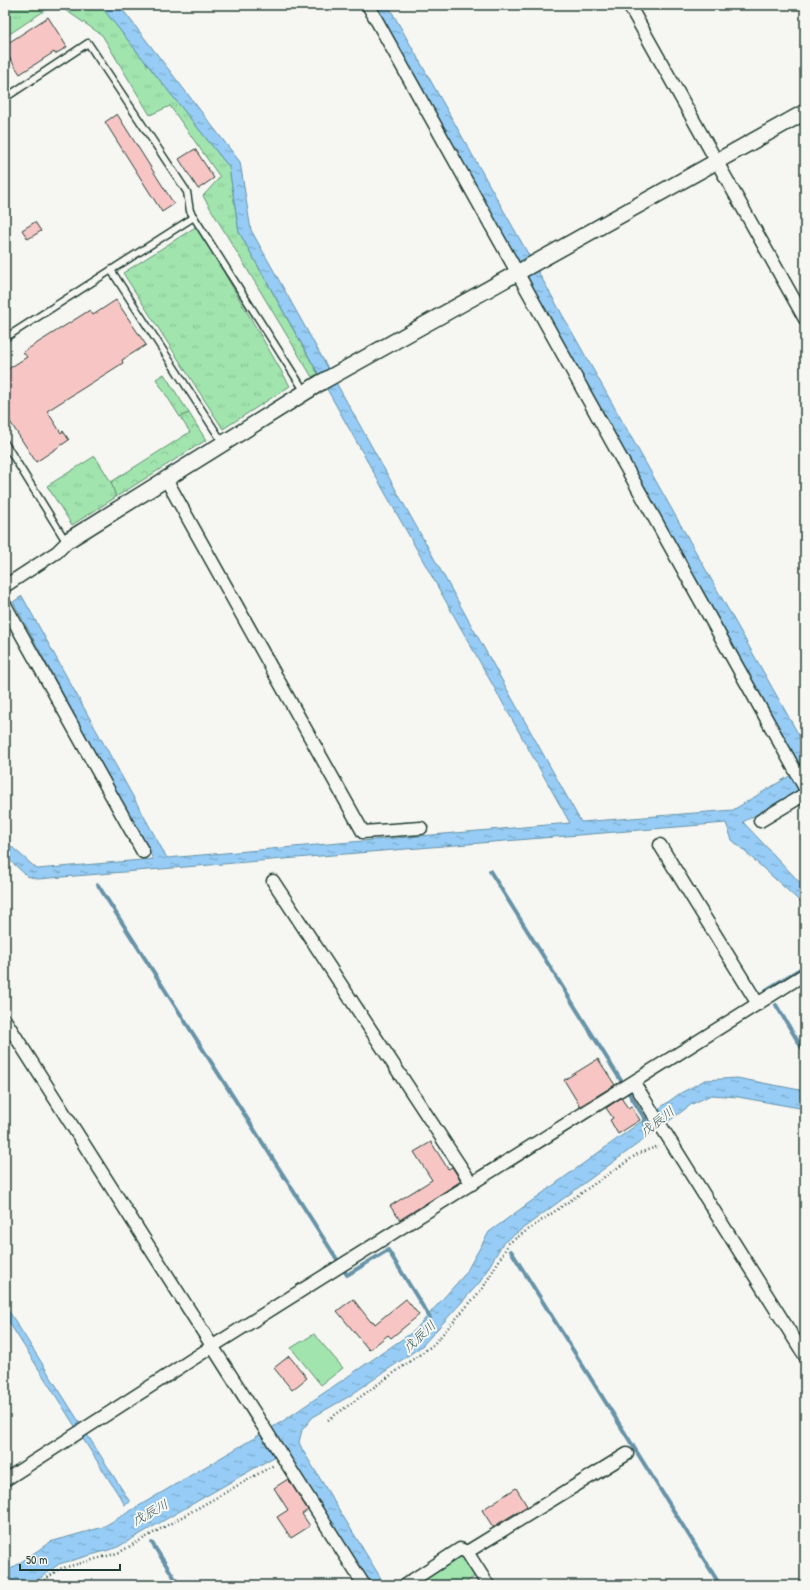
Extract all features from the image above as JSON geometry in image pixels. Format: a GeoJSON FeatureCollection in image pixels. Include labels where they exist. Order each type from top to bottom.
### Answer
{"type":"FeatureCollection","features":[{"type":"Feature","properties":{"kind":"street"},"geometry":{"type":"LineString","coordinates":[[368,5],[805,788]]}},
{"type":"Feature","properties":{"kind":"street"},"geometry":{"type":"LineString","coordinates":[[629,5],[805,319]]}},
{"type":"Feature","properties":{"kind":"street"},"geometry":{"type":"LineString","coordinates":[[5,586],[57,552],[69,541],[320,383],[805,112]]}},
{"type":"Feature","properties":{"kind":"street"},"geometry":{"type":"LineString","coordinates":[[166,479],[363,832],[421,828]]}},
{"type":"Feature","properties":{"kind":"street"},"geometry":{"type":"LineString","coordinates":[[5,605],[143,852]]}},
{"type":"Feature","properties":{"kind":"street"},"geometry":{"type":"LineString","coordinates":[[760,821],[805,794]]}},
{"type":"Feature","properties":{"kind":"street"},"geometry":{"type":"LineString","coordinates":[[660,845],[758,1004]]}},
{"type":"Feature","properties":{"kind":"street"},"geometry":{"type":"LineString","coordinates":[[273,880],[472,1184]]}},
{"type":"Feature","properties":{"kind":"street"},"geometry":{"type":"LineString","coordinates":[[5,1480],[213,1346],[805,974]]}},
{"type":"Feature","properties":{"kind":"street"},"geometry":{"type":"LineString","coordinates":[[5,1020],[264,1425],[364,1585]]}},
{"type":"Feature","properties":{"kind":"street"},"geometry":{"type":"LineString","coordinates":[[628,1086],[650,1107],[805,1356]]}},
{"type":"Feature","properties":{"kind":"street"},"geometry":{"type":"LineString","coordinates":[[467,1552],[627,1454]]}},
{"type":"Feature","properties":{"kind":"street"},"geometry":{"type":"LineString","coordinates":[[406,1585],[460,1549],[467,1552],[488,1585]]}},
{"type":"Feature","properties":{"kind":"lane"},"geometry":{"type":"LineString","coordinates":[[5,98],[88,43],[187,192],[190,211],[305,392]]}},
{"type":"Feature","properties":{"kind":"lane"},"geometry":{"type":"LineString","coordinates":[[5,338],[194,217]]}},
{"type":"Feature","properties":{"kind":"lane"},"geometry":{"type":"LineString","coordinates":[[111,270],[223,443]]}},
{"type":"Feature","properties":{"kind":"lane"},"geometry":{"type":"LineString","coordinates":[[5,443],[69,541]]}},
{"type":"Feature","properties":{"kind":"path"},"geometry":{"type":"LineString","coordinates":[[328,1420],[433,1345],[483,1288],[509,1243],[638,1153],[668,1137]]}},
{"type":"Feature","properties":{"kind":"path"},"geometry":{"type":"LineString","coordinates":[[38,1585],[59,1569],[118,1553],[285,1459]]}},
{"type":"Feature","properties":{"kind":"green space"},"geometry":{"type":"Polygon","coordinates":[[[13,5],[53,5],[5,37],[5,10],[13,5]]]}},
{"type":"Feature","properties":{"kind":"green space"},"geometry":{"type":"Polygon","coordinates":[[[58,5],[100,5],[229,167],[239,232],[318,374],[312,377],[203,196],[220,177],[170,106],[150,115],[102,35],[58,5]]]}},
{"type":"Feature","properties":{"kind":"green space"},"geometry":{"type":"Polygon","coordinates":[[[197,226],[290,386],[223,429],[123,273],[197,226]]]}},
{"type":"Feature","properties":{"kind":"green space"},"geometry":{"type":"Polygon","coordinates":[[[164,374],[189,413],[180,417],[156,379],[164,374]]]}},
{"type":"Feature","properties":{"kind":"green space"},"geometry":{"type":"Polygon","coordinates":[[[189,413],[206,440],[116,497],[111,482],[190,432],[180,417],[189,413]]]}},
{"type":"Feature","properties":{"kind":"green space"},"geometry":{"type":"Polygon","coordinates":[[[95,456],[111,482],[116,497],[72,525],[47,486],[95,456]]]}},
{"type":"Feature","properties":{"kind":"green space"},"geometry":{"type":"Polygon","coordinates":[[[314,1334],[343,1368],[321,1385],[291,1348],[314,1334]]]}},
{"type":"Feature","properties":{"kind":"green space"},"geometry":{"type":"Polygon","coordinates":[[[461,1555],[475,1576],[463,1585],[414,1585],[461,1555]]]}},
{"type":"Feature","properties":{"kind":"water"},"geometry":{"type":"Polygon","coordinates":[[[100,5],[119,5],[240,162],[251,230],[581,822],[733,810],[801,769],[374,5],[388,5],[805,746],[805,787],[743,822],[805,888],[805,906],[732,840],[726,823],[38,879],[27,876],[5,856],[5,841],[37,869],[153,859],[13,602],[22,596],[167,858],[570,823],[239,232],[229,167],[100,5]]]}},
{"type":"Feature","properties":{"kind":"water","name":"戊辰川"},"geometry":{"type":"Polygon","coordinates":[[[737,1078],[805,1091],[805,1109],[738,1097],[711,1095],[692,1104],[503,1243],[480,1282],[422,1346],[348,1397],[313,1417],[302,1430],[299,1442],[302,1449],[385,1585],[369,1585],[286,1450],[116,1548],[59,1564],[31,1585],[5,1585],[5,1573],[50,1542],[103,1527],[283,1421],[414,1331],[465,1274],[489,1232],[679,1094],[705,1080],[737,1078]]]}},
{"type":"Feature","properties":{"kind":"water"},"geometry":{"type":"Polygon","coordinates":[[[5,1305],[130,1502],[125,1505],[5,1316],[5,1305]]]}},
{"type":"Feature","properties":{"kind":"building"},"geometry":{"type":"Polygon","coordinates":[[[48,17],[67,47],[55,54],[54,52],[20,74],[5,51],[5,45],[48,17]]]}},
{"type":"Feature","properties":{"kind":"building"},"geometry":{"type":"Polygon","coordinates":[[[117,114],[174,204],[162,212],[105,122],[117,114]]]}},
{"type":"Feature","properties":{"kind":"building"},"geometry":{"type":"Polygon","coordinates":[[[195,149],[214,178],[198,189],[179,159],[195,149]]]}},
{"type":"Feature","properties":{"kind":"building"},"geometry":{"type":"Polygon","coordinates":[[[35,222],[41,231],[28,239],[22,230],[35,222]]]}},
{"type":"Feature","properties":{"kind":"building"},"geometry":{"type":"Polygon","coordinates":[[[116,300],[146,345],[122,360],[123,363],[47,411],[61,433],[63,431],[69,440],[36,462],[5,414],[5,371],[27,357],[23,352],[90,310],[93,315],[116,300]]]}},
{"type":"Feature","properties":{"kind":"building"},"geometry":{"type":"Polygon","coordinates":[[[598,1059],[615,1085],[580,1106],[564,1080],[598,1059]]]}},
{"type":"Feature","properties":{"kind":"building"},"geometry":{"type":"Polygon","coordinates":[[[621,1098],[628,1108],[631,1106],[640,1120],[618,1134],[610,1120],[613,1118],[606,1108],[621,1098]]]}},
{"type":"Feature","properties":{"kind":"building"},"geometry":{"type":"Polygon","coordinates":[[[431,1142],[448,1169],[452,1167],[461,1181],[400,1220],[390,1206],[432,1180],[414,1152],[431,1142]]]}},
{"type":"Feature","properties":{"kind":"building"},"geometry":{"type":"Polygon","coordinates":[[[353,1299],[371,1322],[373,1321],[375,1324],[406,1299],[419,1315],[391,1338],[388,1335],[369,1350],[337,1311],[353,1299]]]}},
{"type":"Feature","properties":{"kind":"building"},"geometry":{"type":"Polygon","coordinates":[[[289,1356],[307,1378],[292,1390],[274,1368],[289,1356]]]}},
{"type":"Feature","properties":{"kind":"building"},"geometry":{"type":"Polygon","coordinates":[[[288,1479],[308,1510],[302,1514],[310,1526],[291,1538],[277,1517],[288,1510],[274,1488],[288,1479]]]}},
{"type":"Feature","properties":{"kind":"building"},"geometry":{"type":"Polygon","coordinates":[[[516,1488],[527,1506],[493,1527],[482,1510],[516,1488]]]}},
{"type":"Feature","properties":{"kind":"waterway","name":"戊辰川"},"geometry":{"type":"LineString","coordinates":[[490,871],[645,1119],[645,1124]]}},
{"type":"Feature","properties":{"kind":"waterway","name":"戊辰川"},"geometry":{"type":"LineString","coordinates":[[98,885],[347,1275],[388,1250],[430,1318]]}},
{"type":"Feature","properties":{"kind":"waterway"},"geometry":{"type":"LineString","coordinates":[[766,990],[805,966]]}},
{"type":"Feature","properties":{"kind":"waterway"},"geometry":{"type":"LineString","coordinates":[[776,1005],[805,1053]]}},
{"type":"Feature","properties":{"kind":"waterway"},"geometry":{"type":"LineString","coordinates":[[511,1251],[720,1585]]}},
{"type":"Feature","properties":{"kind":"waterway"},"geometry":{"type":"LineString","coordinates":[[152,1543],[179,1585]]}}]}
